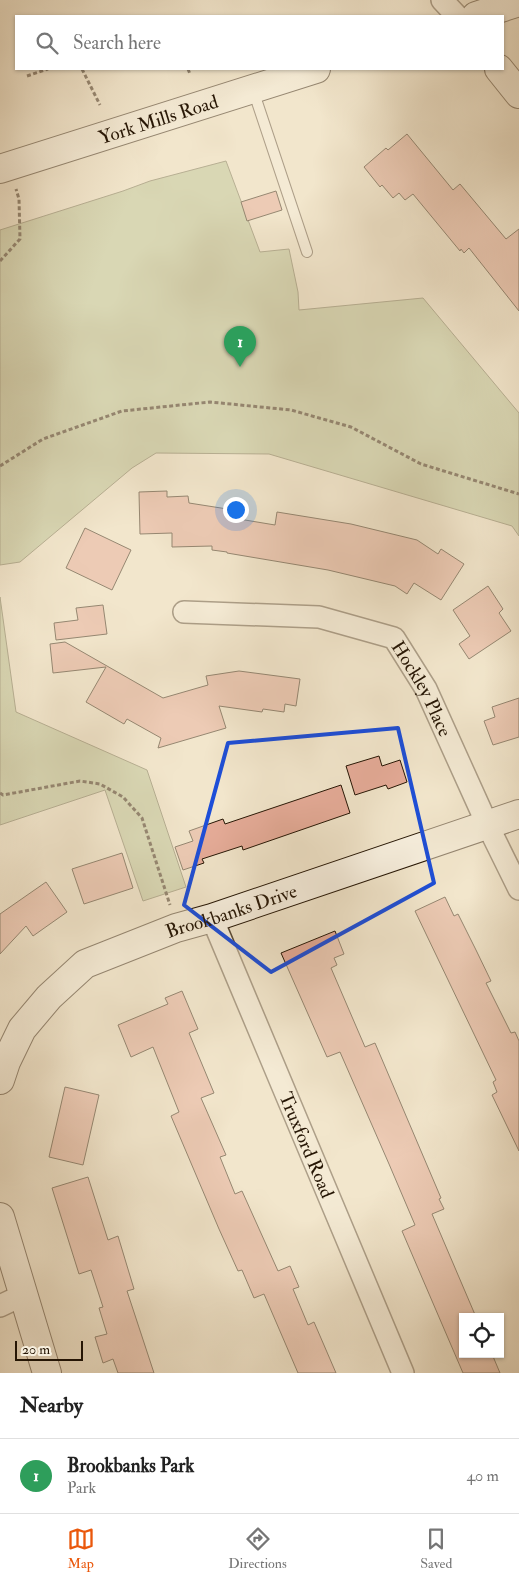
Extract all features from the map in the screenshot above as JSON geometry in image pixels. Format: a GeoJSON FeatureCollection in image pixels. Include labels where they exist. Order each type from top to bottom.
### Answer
{"type":"FeatureCollection","features":[{"type":"Feature","properties":{"kind":"street"},"geometry":{"type":"LineString","coordinates":[[442,0],[455,15]]}},
{"type":"Feature","properties":{"kind":"street"},"geometry":{"type":"LineString","coordinates":[[479,15],[519,2]]}},
{"type":"Feature","properties":{"kind":"street","name":"York Mills Road"},"geometry":{"type":"LineString","coordinates":[[4,168],[313,70]]}},
{"type":"Feature","properties":{"kind":"street"},"geometry":{"type":"LineString","coordinates":[[500,70],[519,94]]}},
{"type":"Feature","properties":{"kind":"street","name":"Hockley Place"},"geometry":{"type":"LineString","coordinates":[[184,612],[319,617],[394,638],[426,689],[487,824],[519,889]]}},
{"type":"Feature","properties":{"kind":"street","name":"Brookbanks Drive"},"geometry":{"type":"LineString","coordinates":[[0,1080],[6,1062],[22,1029],[48,997],[85,964],[176,928],[212,918],[519,814]]}},
{"type":"Feature","properties":{"kind":"street","name":"Truxford Road"},"geometry":{"type":"LineString","coordinates":[[212,918],[403,1373]]}},
{"type":"Feature","properties":{"kind":"street"},"geometry":{"type":"LineString","coordinates":[[0,1217],[11,1301],[47,1373]]}},
{"type":"Feature","properties":{"kind":"lane"},"geometry":{"type":"LineString","coordinates":[[252,88],[306,252]]}},
{"type":"Feature","properties":{"kind":"path"},"geometry":{"type":"LineString","coordinates":[[27,76],[45,70]]}},
{"type":"Feature","properties":{"kind":"path"},"geometry":{"type":"LineString","coordinates":[[82,70],[100,105]]}},
{"type":"Feature","properties":{"kind":"path"},"geometry":{"type":"LineString","coordinates":[[188,70],[190,74]]}},
{"type":"Feature","properties":{"kind":"path"},"geometry":{"type":"LineString","coordinates":[[0,261],[20,239],[19,199],[4,168]]}},
{"type":"Feature","properties":{"kind":"path"},"geometry":{"type":"LineString","coordinates":[[0,466],[43,439],[122,411],[210,402],[291,410],[351,427],[421,464],[519,494]]}},
{"type":"Feature","properties":{"kind":"path"},"geometry":{"type":"LineString","coordinates":[[0,793],[3,795],[80,780],[100,784],[123,797],[142,818],[176,928]]}},
{"type":"Feature","properties":{"kind":"highlighted area"},"geometry":{"type":"Polygon","coordinates":[[[398,728],[434,883],[271,972],[184,905],[228,743],[398,728]]]}},
{"type":"Feature","properties":{"kind":"green space"},"geometry":{"type":"Polygon","coordinates":[[[226,161],[260,252],[289,249],[298,292],[299,310],[423,298],[519,413],[519,536],[512,526],[269,454],[156,453],[132,468],[20,562],[0,565],[0,230],[150,181],[226,161]]]}},
{"type":"Feature","properties":{"kind":"green space"},"geometry":{"type":"Polygon","coordinates":[[[0,597],[16,712],[147,770],[186,887],[143,901],[105,790],[0,825],[0,597]]]}},
{"type":"Feature","properties":{"kind":"building"},"geometry":{"type":"Polygon","coordinates":[[[407,134],[453,190],[460,184],[506,239],[519,229],[519,311],[469,248],[464,253],[461,249],[460,251],[413,194],[405,200],[399,193],[393,198],[382,185],[380,187],[364,167],[386,148],[388,150],[407,134]]]}},
{"type":"Feature","properties":{"kind":"building"},"geometry":{"type":"Polygon","coordinates":[[[276,191],[282,210],[247,221],[241,202],[276,191]]]}},
{"type":"Feature","properties":{"kind":"building"},"geometry":{"type":"Polygon","coordinates":[[[167,491],[167,497],[188,496],[189,503],[240,511],[239,519],[275,525],[277,512],[351,524],[417,540],[438,554],[441,549],[464,564],[441,600],[414,583],[407,594],[395,586],[328,570],[212,550],[212,546],[172,547],[172,533],[140,534],[139,492],[167,491]]]}},
{"type":"Feature","properties":{"kind":"building"},"geometry":{"type":"Polygon","coordinates":[[[85,528],[131,550],[112,590],[66,568],[85,528]]]}},
{"type":"Feature","properties":{"kind":"building"},"geometry":{"type":"Polygon","coordinates":[[[488,586],[503,609],[499,613],[511,631],[469,659],[459,644],[470,636],[453,610],[488,586]]]}},
{"type":"Feature","properties":{"kind":"building"},"geometry":{"type":"Polygon","coordinates":[[[103,605],[107,634],[56,640],[54,623],[78,620],[76,608],[103,605]]]}},
{"type":"Feature","properties":{"kind":"building"},"geometry":{"type":"Polygon","coordinates":[[[65,642],[163,698],[208,685],[206,676],[239,671],[300,679],[296,706],[285,704],[284,712],[263,709],[262,712],[219,706],[226,728],[158,748],[161,738],[127,719],[124,724],[86,702],[106,667],[53,673],[50,644],[65,642]]]}},
{"type":"Feature","properties":{"kind":"building"},"geometry":{"type":"Polygon","coordinates":[[[519,698],[519,737],[493,745],[484,721],[495,717],[492,707],[519,698]]]}},
{"type":"Feature","properties":{"kind":"building"},"geometry":{"type":"Polygon","coordinates":[[[379,756],[382,766],[400,760],[407,782],[388,789],[386,785],[355,795],[346,766],[379,756]]]}},
{"type":"Feature","properties":{"kind":"building"},"geometry":{"type":"Polygon","coordinates":[[[341,785],[350,813],[243,850],[242,846],[202,859],[204,863],[183,870],[175,847],[193,841],[189,831],[223,819],[225,824],[341,785]]]}},
{"type":"Feature","properties":{"kind":"building"},"geometry":{"type":"Polygon","coordinates":[[[122,853],[133,888],[84,904],[72,869],[122,853]]]}},
{"type":"Feature","properties":{"kind":"building"},"geometry":{"type":"Polygon","coordinates":[[[46,882],[67,912],[33,936],[26,926],[0,954],[0,914],[46,882]]]}},
{"type":"Feature","properties":{"kind":"building"},"geometry":{"type":"Polygon","coordinates":[[[445,897],[454,916],[458,914],[491,981],[486,983],[511,1033],[515,1032],[519,1041],[519,1151],[492,1095],[497,1092],[493,1082],[496,1080],[415,911],[445,897]]]}},
{"type":"Feature","properties":{"kind":"building"},"geometry":{"type":"Polygon","coordinates":[[[335,931],[344,954],[334,958],[337,965],[331,968],[365,1047],[375,1043],[441,1198],[439,1199],[444,1209],[432,1214],[474,1313],[459,1313],[459,1358],[494,1358],[500,1373],[463,1373],[402,1231],[415,1225],[389,1164],[340,1052],[327,1057],[281,953],[335,931]]]}},
{"type":"Feature","properties":{"kind":"building"},"geometry":{"type":"Polygon","coordinates":[[[182,991],[198,1029],[189,1033],[214,1093],[201,1098],[226,1155],[220,1157],[235,1194],[242,1191],[278,1271],[290,1266],[299,1287],[293,1289],[308,1325],[314,1322],[336,1373],[298,1373],[264,1294],[254,1298],[242,1270],[238,1271],[219,1229],[171,1116],[179,1112],[153,1047],[131,1057],[118,1025],[168,1004],[165,998],[182,991]]]}},
{"type":"Feature","properties":{"kind":"building"},"geometry":{"type":"Polygon","coordinates":[[[65,1087],[99,1095],[83,1165],[49,1157],[65,1087]]]}},
{"type":"Feature","properties":{"kind":"building"},"geometry":{"type":"Polygon","coordinates":[[[88,1177],[108,1240],[118,1236],[134,1289],[127,1291],[154,1373],[118,1373],[113,1359],[103,1363],[95,1337],[107,1334],[99,1308],[103,1307],[91,1270],[79,1274],[52,1188],[88,1177]]]}},
{"type":"Feature","properties":{"kind":"place","name":"Brookbanks Park"},"geometry":{"type":"Point","coordinates":[240,367]}}]}
